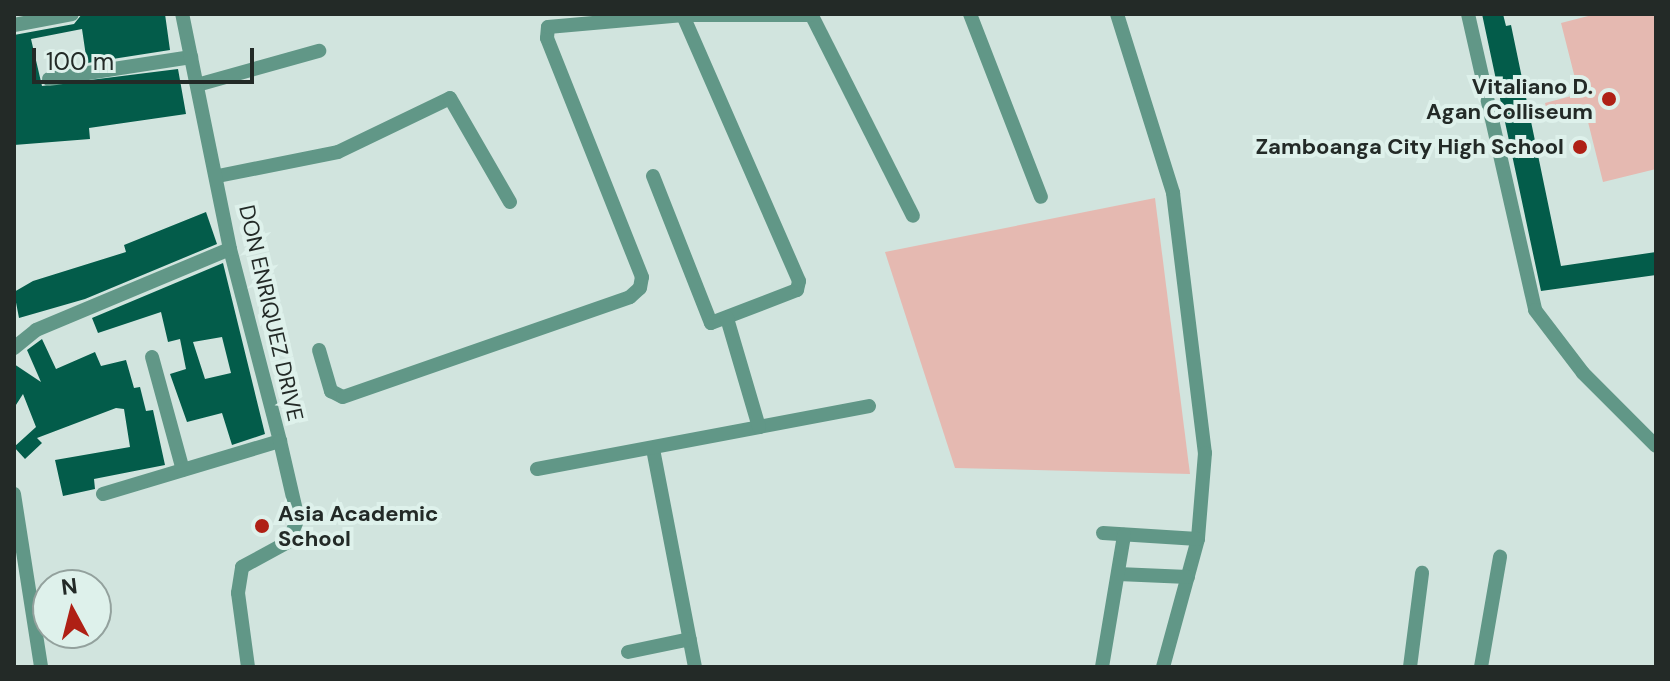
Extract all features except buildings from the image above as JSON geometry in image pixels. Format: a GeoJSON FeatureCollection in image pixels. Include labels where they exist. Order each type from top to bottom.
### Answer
{"type":"FeatureCollection","features":[{"type":"Feature","properties":{"kind":"street"},"geometry":{"type":"LineString","coordinates":[[14,25],[72,14]]}},
{"type":"Feature","properties":{"kind":"street","name":"DON ENRIQUEZ DRIVE"},"geometry":{"type":"LineString","coordinates":[[103,494],[280,441],[230,249],[218,176],[182,14]]}},
{"type":"Feature","properties":{"kind":"street"},"geometry":{"type":"LineString","coordinates":[[319,350],[331,391],[343,397],[630,297],[640,288],[642,277],[546,32],[555,24],[683,15],[810,14],[913,216]]}},
{"type":"Feature","properties":{"kind":"street"},"geometry":{"type":"LineString","coordinates":[[970,14],[1041,197]]}},
{"type":"Feature","properties":{"kind":"street"},"geometry":{"type":"LineString","coordinates":[[1117,14],[1177,212],[1205,453],[1198,539],[1163,667]]}},
{"type":"Feature","properties":{"kind":"street"},"geometry":{"type":"LineString","coordinates":[[1468,14],[1535,310],[1583,373],[1656,446]]}},
{"type":"Feature","properties":{"kind":"street"},"geometry":{"type":"LineString","coordinates":[[653,176],[708,319],[727,318],[797,290],[799,281],[683,15]]}},
{"type":"Feature","properties":{"kind":"street"},"geometry":{"type":"LineString","coordinates":[[197,85],[319,51]]}},
{"type":"Feature","properties":{"kind":"street"},"geometry":{"type":"LineString","coordinates":[[49,79],[191,57]]}},
{"type":"Feature","properties":{"kind":"street"},"geometry":{"type":"LineString","coordinates":[[218,176],[338,152],[450,98],[510,202]]}},
{"type":"Feature","properties":{"kind":"street"},"geometry":{"type":"LineString","coordinates":[[14,348],[36,330],[230,249]]}},
{"type":"Feature","properties":{"kind":"street"},"geometry":{"type":"LineString","coordinates":[[727,318],[759,427]]}},
{"type":"Feature","properties":{"kind":"street"},"geometry":{"type":"LineString","coordinates":[[152,357],[183,470]]}},
{"type":"Feature","properties":{"kind":"street"},"geometry":{"type":"LineString","coordinates":[[537,469],[869,406]]}},
{"type":"Feature","properties":{"kind":"street"},"geometry":{"type":"LineString","coordinates":[[248,667],[241,618],[242,567],[296,532],[297,506],[280,441]]}},
{"type":"Feature","properties":{"kind":"street"},"geometry":{"type":"LineString","coordinates":[[653,449],[695,667]]}},
{"type":"Feature","properties":{"kind":"street"},"geometry":{"type":"LineString","coordinates":[[14,494],[41,667]]}},
{"type":"Feature","properties":{"kind":"street"},"geometry":{"type":"LineString","coordinates":[[1103,533],[1198,539]]}},
{"type":"Feature","properties":{"kind":"street"},"geometry":{"type":"LineString","coordinates":[[1102,667],[1124,535]]}},
{"type":"Feature","properties":{"kind":"street"},"geometry":{"type":"LineString","coordinates":[[1481,667],[1500,557]]}},
{"type":"Feature","properties":{"kind":"street"},"geometry":{"type":"LineString","coordinates":[[1410,667],[1422,573]]}},
{"type":"Feature","properties":{"kind":"street"},"geometry":{"type":"LineString","coordinates":[[1118,574],[1188,577]]}},
{"type":"Feature","properties":{"kind":"street"},"geometry":{"type":"LineString","coordinates":[[628,652],[690,639]]}},
{"type":"Feature","properties":{"kind":"shaded area","name":"Vitaliano D. Agan Colliseum"},"geometry":{"type":"Polygon","coordinates":[[[1596,14],[1656,14],[1656,169],[1603,182],[1585,110],[1549,118],[1545,103],[1579,94],[1561,23],[1596,14]]]}},
{"type":"Feature","properties":{"kind":"shaded area"},"geometry":{"type":"Polygon","coordinates":[[[1155,198],[1190,474],[955,468],[885,252],[1155,198]]]}},
{"type":"Feature","properties":{"kind":"place","name":"Vitaliano D. Agan Colliseum"},"geometry":{"type":"Point","coordinates":[1609,99]}},
{"type":"Feature","properties":{"kind":"place","name":"Zamboanga City High School"},"geometry":{"type":"Point","coordinates":[1580,147]}},
{"type":"Feature","properties":{"kind":"place","name":"Asia Academic School"},"geometry":{"type":"Point","coordinates":[262,526]}}]}
